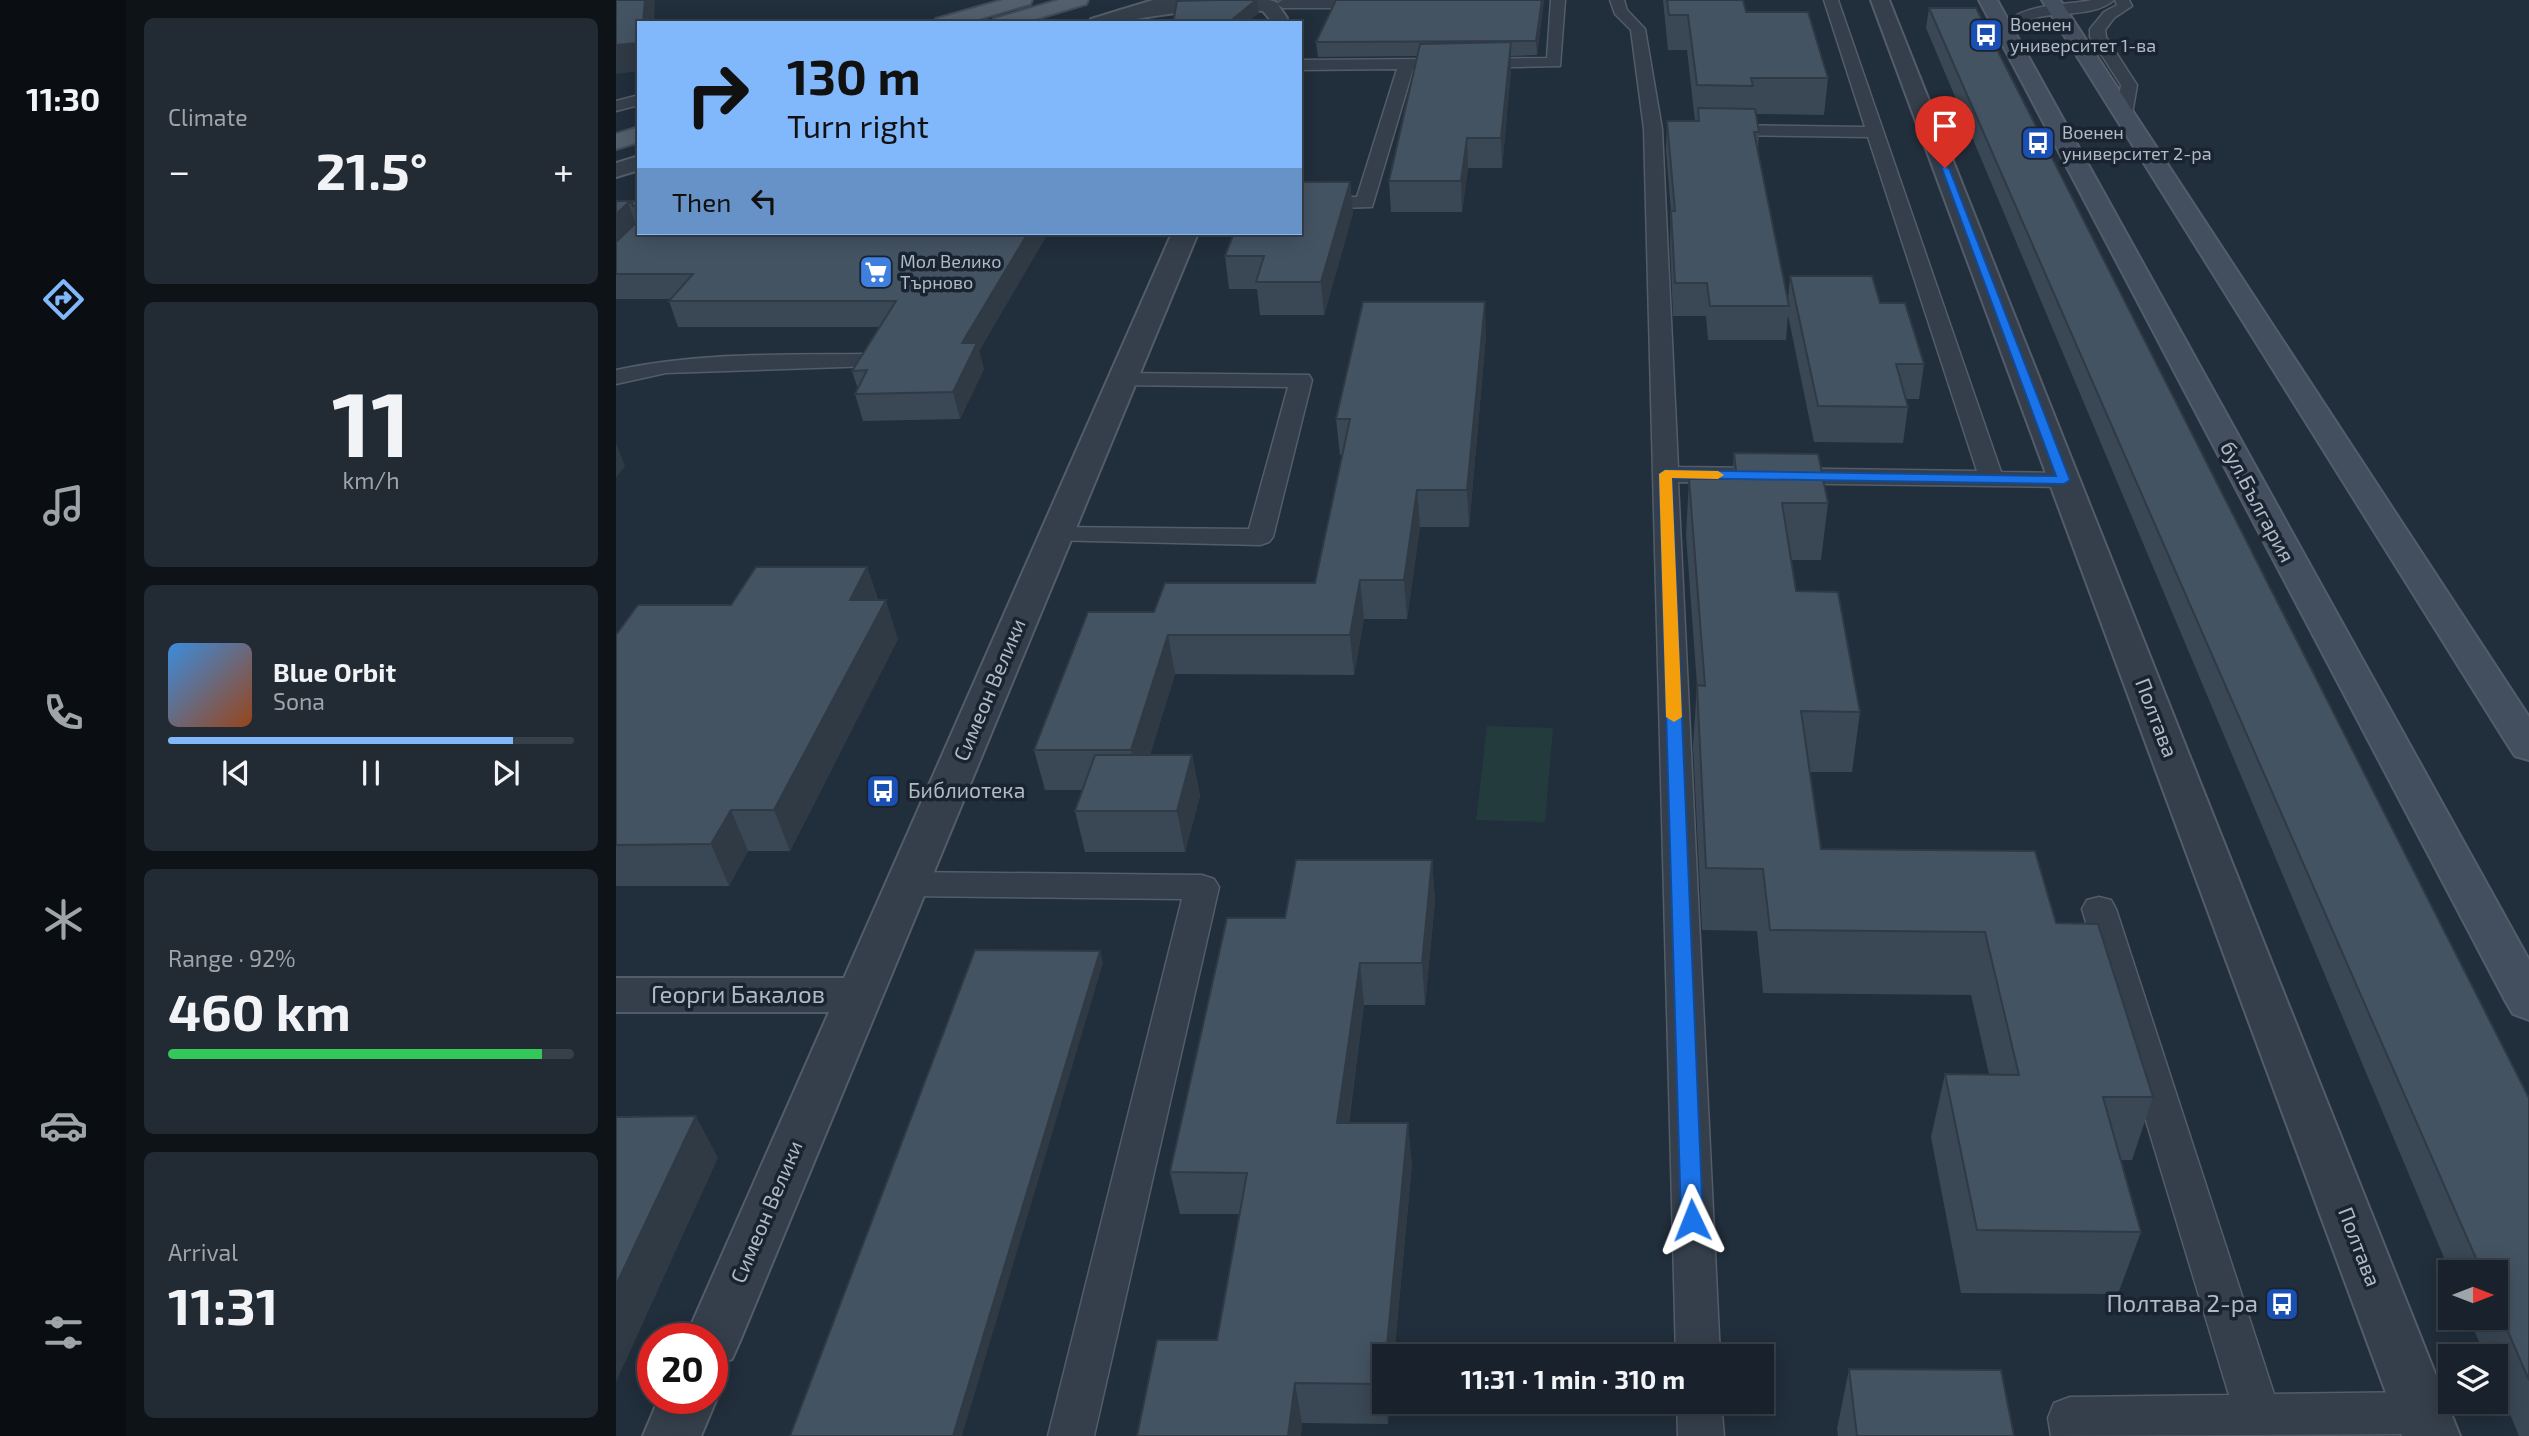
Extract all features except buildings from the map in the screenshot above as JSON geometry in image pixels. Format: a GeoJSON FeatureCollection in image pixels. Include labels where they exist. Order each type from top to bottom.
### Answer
{"type":"FeatureCollection","features":[{"type":"Feature","properties":{"kind":"main road"},"geometry":{"type":"LineString","coordinates":[[950,21],[1023,0]]}},
{"type":"Feature","properties":{"kind":"main road"},"geometry":{"type":"LineString","coordinates":[[1008,21],[1079,0]]}},
{"type":"Feature","properties":{"kind":"main road","name":"бул.България"},"geometry":{"type":"LineString","coordinates":[[1988,0],[2009,15],[2529,1002]]}},
{"type":"Feature","properties":{"kind":"main road"},"geometry":{"type":"LineString","coordinates":[[2056,8],[2529,747]]}},
{"type":"Feature","properties":{"kind":"main road"},"geometry":{"type":"LineString","coordinates":[[616,116],[637,111]]}},
{"type":"Feature","properties":{"kind":"main road"},"geometry":{"type":"LineString","coordinates":[[616,140],[637,134]]}},
{"type":"Feature","properties":{"kind":"street"},"geometry":{"type":"LineString","coordinates":[[1105,21],[1172,0]]}},
{"type":"Feature","properties":{"kind":"street","name":"Полтава"},"geometry":{"type":"LineString","coordinates":[[1880,0],[2427,1424]]}},
{"type":"Feature","properties":{"kind":"street"},"geometry":{"type":"LineString","coordinates":[[1121,16],[1193,3],[1240,1],[1269,6],[1280,11]]}},
{"type":"Feature","properties":{"kind":"street"},"geometry":{"type":"LineString","coordinates":[[616,170],[637,164]]}},
{"type":"Feature","properties":{"kind":"street","name":"Симеон Велики"},"geometry":{"type":"LineString","coordinates":[[720,1323],[1184,235]]}},
{"type":"Feature","properties":{"kind":"street","name":"Георги Бакалов"},"geometry":{"type":"LineString","coordinates":[[616,995],[860,995]]}},
{"type":"Feature","properties":{"kind":"street"},"geometry":{"type":"LineString","coordinates":[[672,1436],[681,1414]]}},
{"type":"Feature","properties":{"kind":"lane"},"geometry":{"type":"LineString","coordinates":[[1280,11],[1385,4],[1390,0]]}},
{"type":"Feature","properties":{"kind":"lane"},"geometry":{"type":"LineString","coordinates":[[1302,65],[1554,63],[1558,0]]}},
{"type":"Feature","properties":{"kind":"lane"},"geometry":{"type":"LineString","coordinates":[[1617,0],[1620,11],[1638,29],[1660,129],[1665,474],[1698,1344]]}},
{"type":"Feature","properties":{"kind":"lane"},"geometry":{"type":"LineString","coordinates":[[1831,0],[1992,480]]}},
{"type":"Feature","properties":{"kind":"lane"},"geometry":{"type":"LineString","coordinates":[[2056,8],[2010,23],[2009,15],[2024,6],[2125,6],[2122,0]]}},
{"type":"Feature","properties":{"kind":"lane"},"geometry":{"type":"LineString","coordinates":[[2105,6],[2097,29],[2098,37],[2129,85],[2123,114]]}},
{"type":"Feature","properties":{"kind":"lane"},"geometry":{"type":"LineString","coordinates":[[1302,203],[1365,203],[1406,65]]}},
{"type":"Feature","properties":{"kind":"lane"},"geometry":{"type":"LineString","coordinates":[[616,106],[637,101]]}},
{"type":"Feature","properties":{"kind":"lane"},"geometry":{"type":"LineString","coordinates":[[1709,130],[1875,132]]}},
{"type":"Feature","properties":{"kind":"lane"},"geometry":{"type":"LineString","coordinates":[[616,377],[680,365],[865,361]]}},
{"type":"Feature","properties":{"kind":"lane"},"geometry":{"type":"LineString","coordinates":[[1056,535],[1260,537],[1301,380],[1122,380]]}},
{"type":"Feature","properties":{"kind":"lane"},"geometry":{"type":"LineString","coordinates":[[1665,474],[2064,480]]}},
{"type":"Feature","properties":{"kind":"lane"},"geometry":{"type":"LineString","coordinates":[[906,884],[1202,887],[1071,1436]]}},
{"type":"Feature","properties":{"kind":"lane"},"geometry":{"type":"LineString","coordinates":[[2099,909],[2258,1415]]}},
{"type":"Feature","properties":{"kind":"lane"},"geometry":{"type":"LineString","coordinates":[[1700,1414],[1701,1436]]}},
{"type":"Feature","properties":{"kind":"lane"},"geometry":{"type":"LineString","coordinates":[[2074,1436],[2070,1418],[2258,1415],[2427,1424]]}},
{"type":"Feature","properties":{"kind":"green space"},"geometry":{"type":"Polygon","coordinates":[[[1487,726],[1553,728],[1545,822],[1476,820],[1487,726]]]}},
{"type":"Feature","properties":{"kind":"slow traffic"},"geometry":{"type":"LineString","coordinates":[[1674,717],[1665,474],[1718,475]]}},
{"type":"Feature","properties":{"kind":"place","name":"Военен университет 1-ва"},"geometry":{"type":"Point","coordinates":[1986,35]}},
{"type":"Feature","properties":{"kind":"place","name":"Военен университет 2-ра"},"geometry":{"type":"Point","coordinates":[2038,143]}},
{"type":"Feature","properties":{"kind":"place","name":"Мол Велико Търново"},"geometry":{"type":"Point","coordinates":[876,272]}},
{"type":"Feature","properties":{"kind":"place","name":"Библиотека"},"geometry":{"type":"Point","coordinates":[883,791]}},
{"type":"Feature","properties":{"kind":"place","name":"Полтава 2-ра"},"geometry":{"type":"Point","coordinates":[2282,1304]}},
{"type":"Feature","properties":{"kind":"route"},"geometry":{"type":"LineString","coordinates":[[1692,1220],[1665,474],[2064,480],[1945,168]]}}]}
